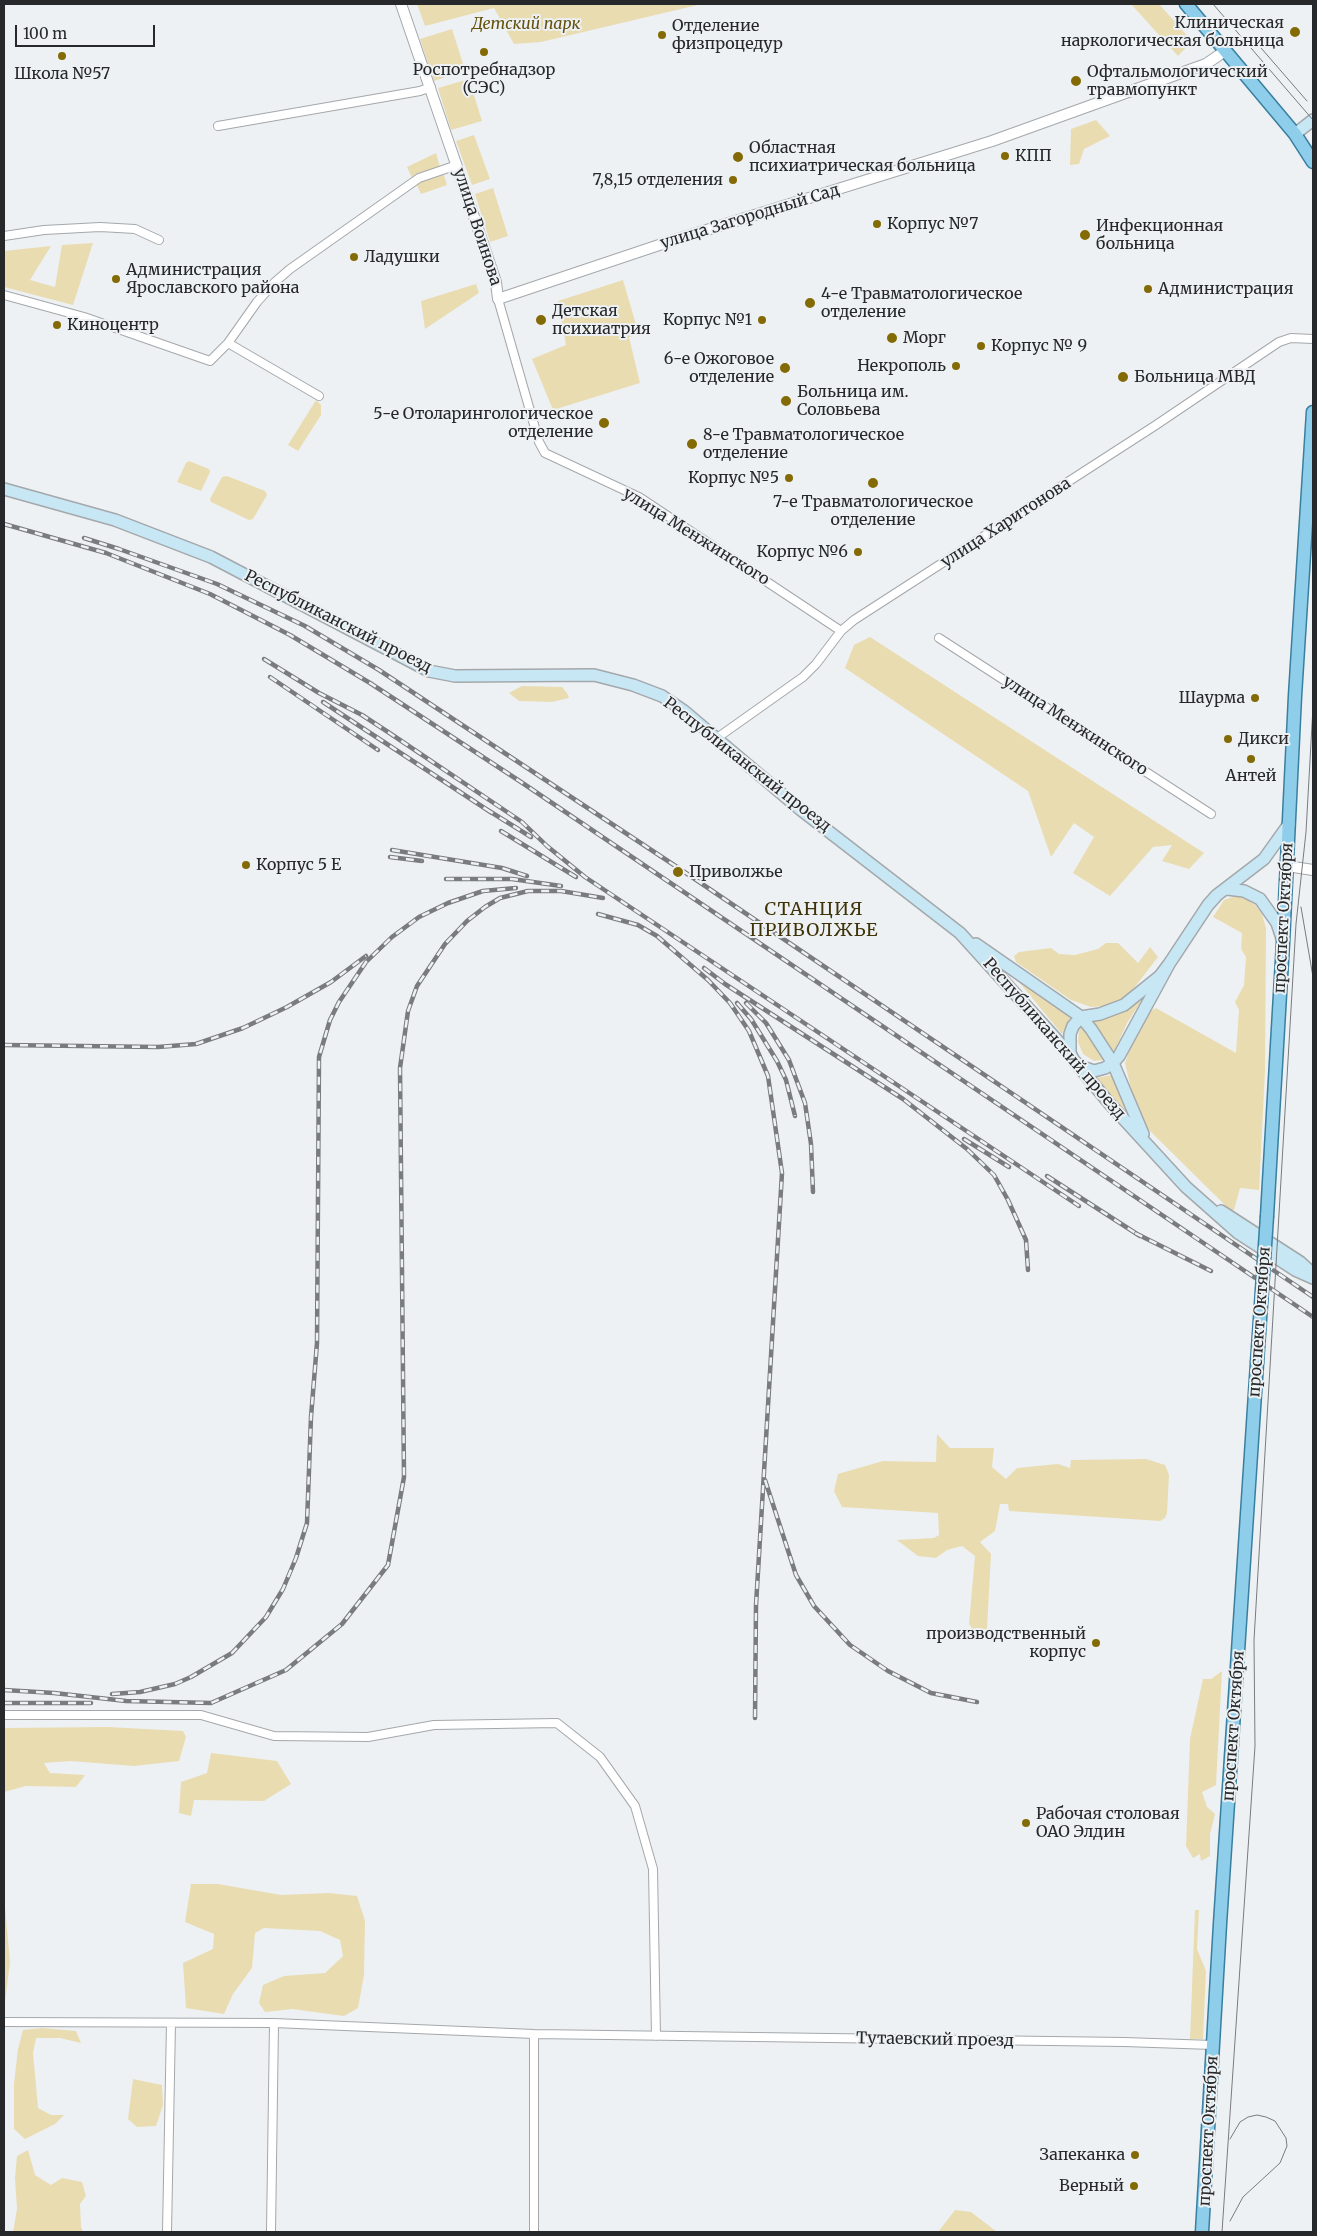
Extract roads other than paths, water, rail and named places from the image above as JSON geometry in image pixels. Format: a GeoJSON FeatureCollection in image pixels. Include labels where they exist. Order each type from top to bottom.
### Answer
{"type":"FeatureCollection","features":[{"type":"Feature","properties":{"kind":"main road"},"geometry":{"type":"LineString","coordinates":[[1186,4],[1295,134],[1313,162]]}},
{"type":"Feature","properties":{"kind":"main road"},"geometry":{"type":"LineString","coordinates":[[1295,134],[1313,120]]}},
{"type":"Feature","properties":{"kind":"main road","name":"проспект Октября"},"geometry":{"type":"LineString","coordinates":[[1202,2232],[1283,943],[1313,412]]}},
{"type":"Feature","properties":{"kind":"main road","name":"Республиканский проезд"},"geometry":{"type":"LineString","coordinates":[[4,489],[115,520],[211,557],[429,671],[455,676],[594,675],[633,685],[662,696],[717,738],[801,810],[960,933],[1081,1017],[1092,1029],[1113,1063],[1149,1145]]}},
{"type":"Feature","properties":{"kind":"main road"},"geometry":{"type":"LineString","coordinates":[[1169,964],[1119,1056],[1113,1063],[1105,1068],[1094,1070],[1082,1067],[1074,1061],[1070,1053],[1070,1034],[1073,1026],[1081,1017],[1124,1006],[1160,976],[1208,905],[1264,859],[1289,824]]}},
{"type":"Feature","properties":{"kind":"main road"},"geometry":{"type":"LineString","coordinates":[[1227,889],[1244,890],[1260,899],[1277,923],[1283,943]]}},
{"type":"Feature","properties":{"kind":"main road","name":"Республиканский проезд"},"geometry":{"type":"LineString","coordinates":[[960,933],[1109,1103],[1186,1187],[1238,1233],[1295,1270],[1313,1278]]}},
{"type":"Feature","properties":{"kind":"main road","name":"Республиканский проезд"},"geometry":{"type":"LineString","coordinates":[[1186,1187],[1300,1262],[1313,1274]]}},
{"type":"Feature","properties":{"kind":"street","name":"улица Воинова"},"geometry":{"type":"LineString","coordinates":[[401,4],[431,87],[496,282],[498,299],[539,442],[545,453]]}},
{"type":"Feature","properties":{"kind":"street","name":"улица Загородный Сад"},"geometry":{"type":"LineString","coordinates":[[498,299],[668,242],[992,141],[1206,64],[1225,51]]}},
{"type":"Feature","properties":{"kind":"street"},"geometry":{"type":"LineString","coordinates":[[218,126],[411,93],[431,87]]}},
{"type":"Feature","properties":{"kind":"street"},"geometry":{"type":"LineString","coordinates":[[4,296],[84,317],[210,361],[228,343],[257,302],[290,269],[419,178],[457,165]]}},
{"type":"Feature","properties":{"kind":"street"},"geometry":{"type":"LineString","coordinates":[[4,236],[44,230],[100,227],[135,229],[159,240]]}},
{"type":"Feature","properties":{"kind":"street","name":"улица Харитонова"},"geometry":{"type":"LineString","coordinates":[[717,738],[803,677],[816,664],[841,631],[854,620],[1156,425],[1279,342],[1291,338],[1313,339]]}},
{"type":"Feature","properties":{"kind":"street"},"geometry":{"type":"LineString","coordinates":[[228,343],[319,396]]}},
{"type":"Feature","properties":{"kind":"street","name":"улица Менжинского"},"geometry":{"type":"LineString","coordinates":[[545,453],[639,497],[841,631]]}},
{"type":"Feature","properties":{"kind":"street","name":"улица Менжинского"},"geometry":{"type":"LineString","coordinates":[[939,638],[1211,814]]}},
{"type":"Feature","properties":{"kind":"street"},"geometry":{"type":"LineString","coordinates":[[1287,866],[1313,870]]}},
{"type":"Feature","properties":{"kind":"street"},"geometry":{"type":"LineString","coordinates":[[4,1715],[200,1715],[274,1736],[368,1737],[434,1726],[557,1724],[600,1757],[635,1806],[653,1869],[656,2036]]}},
{"type":"Feature","properties":{"kind":"street","name":"Тутаевский проезд"},"geometry":{"type":"LineString","coordinates":[[4,2022],[274,2023],[534,2034],[1124,2042],[1214,2045]]}},
{"type":"Feature","properties":{"kind":"street"},"geometry":{"type":"LineString","coordinates":[[168,2232],[172,2023]]}},
{"type":"Feature","properties":{"kind":"street"},"geometry":{"type":"LineString","coordinates":[[272,2232],[274,2023]]}},
{"type":"Feature","properties":{"kind":"street"},"geometry":{"type":"LineString","coordinates":[[534,2034],[534,2232]]}},
{"type":"Feature","properties":{"kind":"tram line"},"geometry":{"type":"LineString","coordinates":[[1213,4],[1313,120]]}},
{"type":"Feature","properties":{"kind":"tram line"},"geometry":{"type":"LineString","coordinates":[[1255,41],[1307,101]]}},
{"type":"Feature","properties":{"kind":"tram line"},"geometry":{"type":"LineString","coordinates":[[1222,2232],[1255,1746],[1254,1640],[1296,924],[1306,832],[1313,707]]}},
{"type":"Feature","properties":{"kind":"tram line"},"geometry":{"type":"LineString","coordinates":[[1301,907],[1313,977]]}},
{"type":"Feature","properties":{"kind":"tram line"},"geometry":{"type":"LineString","coordinates":[[1230,2139],[1240,2122],[1248,2117],[1257,2115],[1275,2121],[1286,2138],[1287,2146],[1280,2163],[1243,2197],[1230,2221]]}},
{"type":"Feature","properties":{"kind":"railway"},"geometry":{"type":"LineString","coordinates":[[4,524],[106,553],[210,594],[290,635],[370,683],[521,782],[1313,1317]]}},
{"type":"Feature","properties":{"kind":"railway"},"geometry":{"type":"LineString","coordinates":[[84,538],[217,584],[305,626],[379,670],[680,869],[1313,1297]]}},
{"type":"Feature","properties":{"kind":"railway"},"geometry":{"type":"LineString","coordinates":[[264,659],[388,732],[522,822],[547,846],[585,877],[1079,1206]]}},
{"type":"Feature","properties":{"kind":"railway"},"geometry":{"type":"LineString","coordinates":[[270,677],[378,750]]}},
{"type":"Feature","properties":{"kind":"railway"},"geometry":{"type":"LineString","coordinates":[[323,702],[492,813]]}},
{"type":"Feature","properties":{"kind":"railway"},"geometry":{"type":"LineString","coordinates":[[486,809],[531,837]]}},
{"type":"Feature","properties":{"kind":"railway"},"geometry":{"type":"LineString","coordinates":[[501,831],[576,877]]}},
{"type":"Feature","properties":{"kind":"railway"},"geometry":{"type":"LineString","coordinates":[[392,850],[502,868],[527,876]]}},
{"type":"Feature","properties":{"kind":"railway"},"geometry":{"type":"LineString","coordinates":[[390,857],[422,861]]}},
{"type":"Feature","properties":{"kind":"railway"},"geometry":{"type":"LineString","coordinates":[[446,879],[512,879],[561,886]]}},
{"type":"Feature","properties":{"kind":"railway"},"geometry":{"type":"LineString","coordinates":[[112,1694],[140,1692],[175,1684],[232,1653],[266,1617],[283,1589],[296,1558],[307,1523],[311,1417],[317,1343],[319,1057],[330,1020],[339,1002],[366,962],[392,937],[419,917],[448,903],[483,891],[516,888]]}},
{"type":"Feature","properties":{"kind":"railway"},"geometry":{"type":"LineString","coordinates":[[4,1690],[54,1693],[126,1701],[211,1703],[286,1670],[342,1624],[388,1565],[404,1477],[400,1068],[408,1011],[417,986],[445,944],[467,921],[500,898],[528,891],[561,891],[603,898]]}},
{"type":"Feature","properties":{"kind":"railway"},"geometry":{"type":"LineString","coordinates":[[598,914],[638,925],[657,936],[708,980],[730,1003],[749,1031],[768,1076],[782,1173],[756,1605],[755,1718]]}},
{"type":"Feature","properties":{"kind":"railway"},"geometry":{"type":"LineString","coordinates":[[4,1045],[158,1047],[196,1044],[243,1028],[287,1007],[331,982],[366,956]]}},
{"type":"Feature","properties":{"kind":"railway"},"geometry":{"type":"LineString","coordinates":[[704,968],[725,984],[903,1099],[967,1149],[994,1175],[1008,1200],[1026,1240],[1028,1270]]}},
{"type":"Feature","properties":{"kind":"railway"},"geometry":{"type":"LineString","coordinates":[[737,1003],[751,1019],[777,1061],[786,1080],[795,1116]]}},
{"type":"Feature","properties":{"kind":"railway"},"geometry":{"type":"LineString","coordinates":[[746,1003],[766,1023],[789,1060],[805,1103],[811,1144],[813,1192]]}},
{"type":"Feature","properties":{"kind":"railway"},"geometry":{"type":"LineString","coordinates":[[964,1139],[1009,1167]]}},
{"type":"Feature","properties":{"kind":"railway"},"geometry":{"type":"LineString","coordinates":[[1047,1176],[1140,1236]]}},
{"type":"Feature","properties":{"kind":"railway"},"geometry":{"type":"LineString","coordinates":[[1135,1233],[1211,1271]]}},
{"type":"Feature","properties":{"kind":"railway"},"geometry":{"type":"LineString","coordinates":[[765,1480],[796,1575],[814,1606],[850,1645],[888,1671],[931,1693],[977,1702]]}},
{"type":"Feature","properties":{"kind":"railway"},"geometry":{"type":"LineString","coordinates":[[4,1703],[91,1703]]}},
{"type":"Feature","properties":{"kind":"place","name":"Клиническая наркологическая больница"},"geometry":{"type":"Point","coordinates":[1295,32]}},
{"type":"Feature","properties":{"kind":"place","name":"Отделение физпроцедур"},"geometry":{"type":"Point","coordinates":[662,35]}},
{"type":"Feature","properties":{"kind":"place","name":"Роспотребнадзор (СЭС)"},"geometry":{"type":"Point","coordinates":[484,52]}},
{"type":"Feature","properties":{"kind":"place","name":"Школа №57"},"geometry":{"type":"Point","coordinates":[62,56]}},
{"type":"Feature","properties":{"kind":"place","name":"Офтальмологический травмопункт"},"geometry":{"type":"Point","coordinates":[1076,81]}},
{"type":"Feature","properties":{"kind":"place","name":"КПП"},"geometry":{"type":"Point","coordinates":[1005,156]}},
{"type":"Feature","properties":{"kind":"place","name":"Областная психиатрическая больница"},"geometry":{"type":"Point","coordinates":[738,157]}},
{"type":"Feature","properties":{"kind":"place","name":"7,8,15 отделения"},"geometry":{"type":"Point","coordinates":[733,180]}},
{"type":"Feature","properties":{"kind":"place","name":"Корпус №7"},"geometry":{"type":"Point","coordinates":[877,224]}},
{"type":"Feature","properties":{"kind":"place","name":"Инфекционная больница"},"geometry":{"type":"Point","coordinates":[1085,235]}},
{"type":"Feature","properties":{"kind":"place","name":"Ладушки"},"geometry":{"type":"Point","coordinates":[354,257]}},
{"type":"Feature","properties":{"kind":"place","name":"Администрация Ярославского района"},"geometry":{"type":"Point","coordinates":[116,279]}},
{"type":"Feature","properties":{"kind":"place","name":"Администрация"},"geometry":{"type":"Point","coordinates":[1148,289]}},
{"type":"Feature","properties":{"kind":"place","name":"4-е Травматологическое отделение"},"geometry":{"type":"Point","coordinates":[810,303]}},
{"type":"Feature","properties":{"kind":"place","name":"Детская психиатрия"},"geometry":{"type":"Point","coordinates":[541,320]}},
{"type":"Feature","properties":{"kind":"place","name":"Корпус №1"},"geometry":{"type":"Point","coordinates":[762,320]}},
{"type":"Feature","properties":{"kind":"place","name":"Киноцентр"},"geometry":{"type":"Point","coordinates":[57,325]}},
{"type":"Feature","properties":{"kind":"place","name":"Морг"},"geometry":{"type":"Point","coordinates":[892,338]}},
{"type":"Feature","properties":{"kind":"place","name":"Корпус № 9"},"geometry":{"type":"Point","coordinates":[981,346]}},
{"type":"Feature","properties":{"kind":"place","name":"Некрополь"},"geometry":{"type":"Point","coordinates":[956,366]}},
{"type":"Feature","properties":{"kind":"place","name":"6-е Ожоговое отделение"},"geometry":{"type":"Point","coordinates":[785,368]}},
{"type":"Feature","properties":{"kind":"place","name":"Больница МВД"},"geometry":{"type":"Point","coordinates":[1123,377]}},
{"type":"Feature","properties":{"kind":"place","name":"Больница им. Соловьева"},"geometry":{"type":"Point","coordinates":[786,401]}},
{"type":"Feature","properties":{"kind":"place","name":"5-е Отоларингологическое отделение"},"geometry":{"type":"Point","coordinates":[604,423]}},
{"type":"Feature","properties":{"kind":"place","name":"8-е Травматологическое отделение"},"geometry":{"type":"Point","coordinates":[692,444]}},
{"type":"Feature","properties":{"kind":"place","name":"Корпус №5"},"geometry":{"type":"Point","coordinates":[789,478]}},
{"type":"Feature","properties":{"kind":"place","name":"7-е Травматологическое отделение"},"geometry":{"type":"Point","coordinates":[873,483]}},
{"type":"Feature","properties":{"kind":"place","name":"Корпус №6"},"geometry":{"type":"Point","coordinates":[858,552]}},
{"type":"Feature","properties":{"kind":"place","name":"Шаурма"},"geometry":{"type":"Point","coordinates":[1255,698]}},
{"type":"Feature","properties":{"kind":"place","name":"Дикси"},"geometry":{"type":"Point","coordinates":[1228,739]}},
{"type":"Feature","properties":{"kind":"place","name":"Антей"},"geometry":{"type":"Point","coordinates":[1251,759]}},
{"type":"Feature","properties":{"kind":"place","name":"Корпус 5 E"},"geometry":{"type":"Point","coordinates":[246,865]}},
{"type":"Feature","properties":{"kind":"place","name":"Приволжье"},"geometry":{"type":"Point","coordinates":[678,872]}},
{"type":"Feature","properties":{"kind":"place","name":"производственный корпус"},"geometry":{"type":"Point","coordinates":[1096,1643]}},
{"type":"Feature","properties":{"kind":"place","name":"Рабочая столовая ОАО Элдин"},"geometry":{"type":"Point","coordinates":[1026,1823]}},
{"type":"Feature","properties":{"kind":"place","name":"Запеканка"},"geometry":{"type":"Point","coordinates":[1135,2155]}},
{"type":"Feature","properties":{"kind":"place","name":"Верный"},"geometry":{"type":"Point","coordinates":[1134,2186]}},
{"type":"Feature","properties":{"kind":"district","name":"СТАНЦИЯ ПРИВОЛЖЬЕ"},"geometry":{"type":"Point","coordinates":[814,920]}},
{"type":"Feature","properties":{"kind":"park label","name":"Детский парк"},"geometry":{"type":"Point","coordinates":[526,24]}}]}
